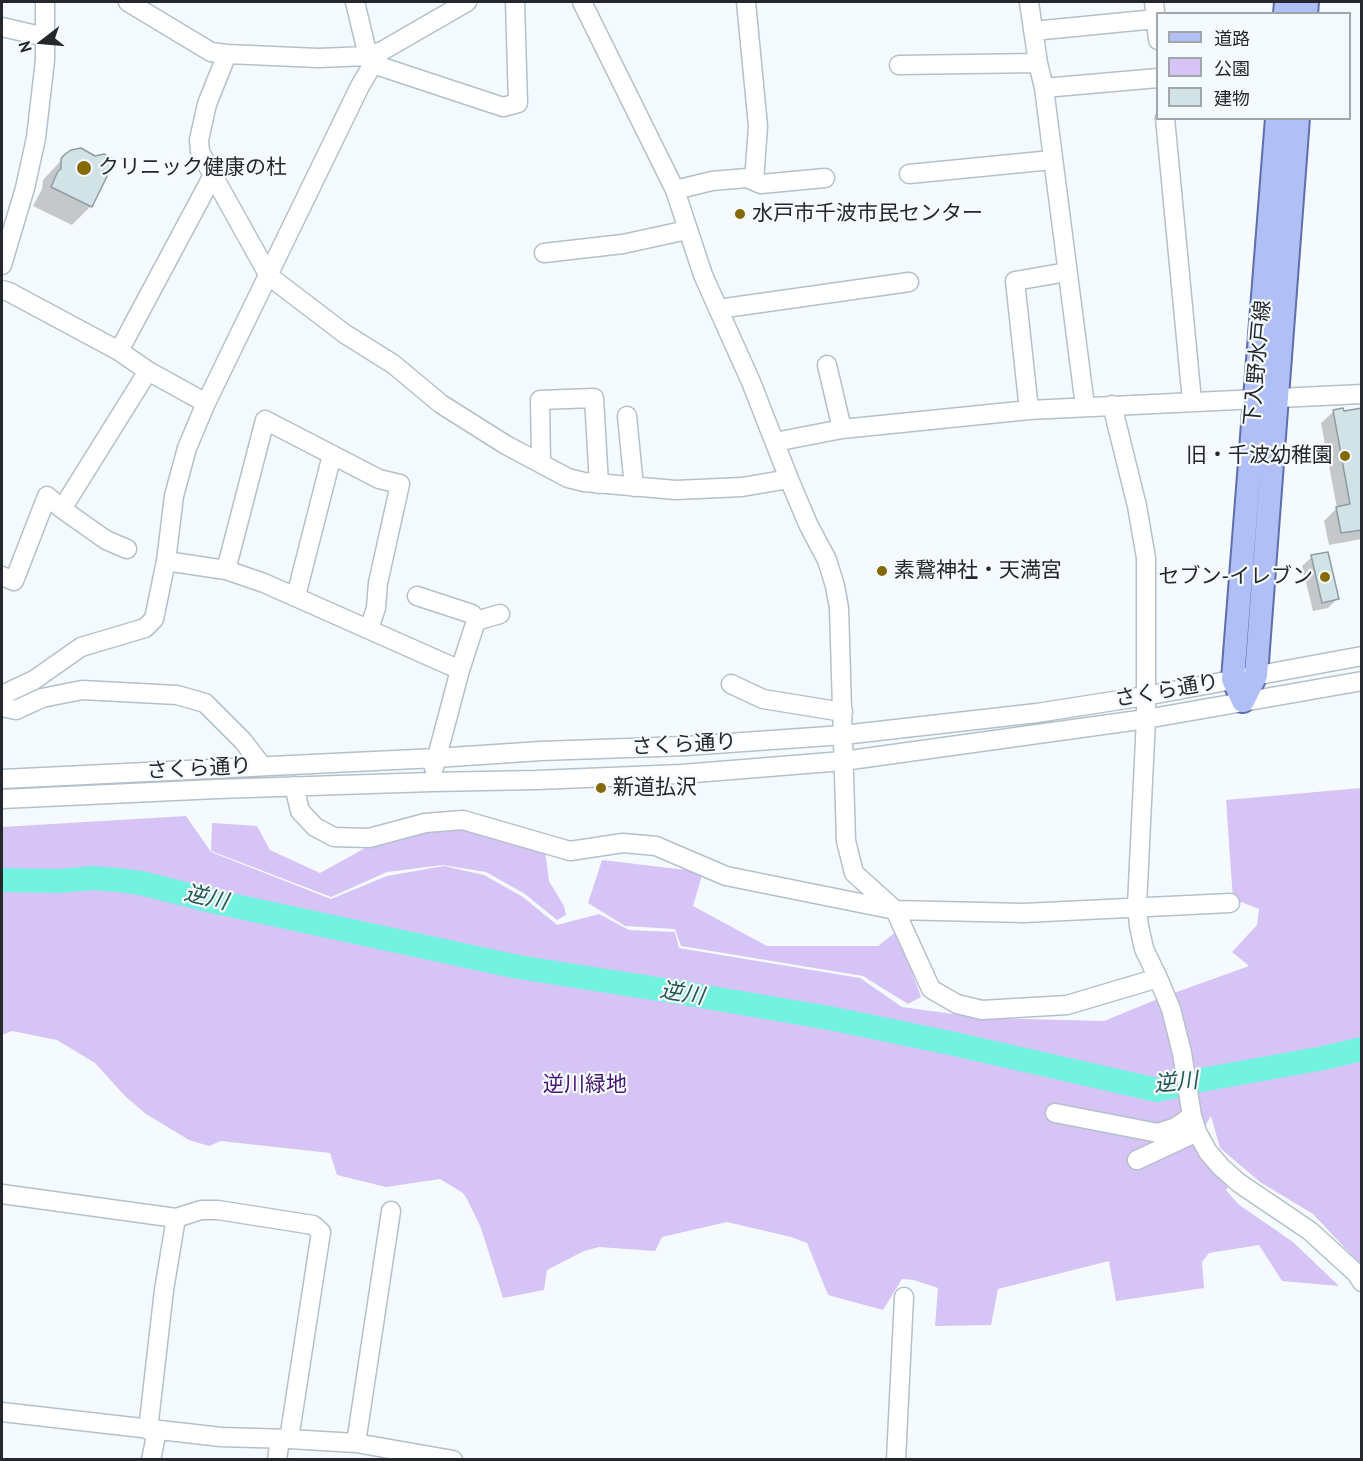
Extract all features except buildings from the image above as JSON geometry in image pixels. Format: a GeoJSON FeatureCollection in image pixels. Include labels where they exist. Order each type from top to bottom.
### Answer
{"type":"FeatureCollection","features":[{"type":"Feature","properties":{"kind":"main road","name":"下入野水戸線"},"geometry":{"type":"LineString","coordinates":[[1243,701],[1256,675],[1277,120]]}},
{"type":"Feature","properties":{"kind":"main road","name":"下入野水戸線"},"geometry":{"type":"LineString","coordinates":[[1243,701],[1233,679],[1298,120]]}},
{"type":"Feature","properties":{"kind":"street"},"geometry":{"type":"LineString","coordinates":[[2,265],[25,188],[36,138],[45,60],[45,2]]}},
{"type":"Feature","properties":{"kind":"street"},"geometry":{"type":"LineString","coordinates":[[129,2],[211,52],[370,60],[504,107],[518,103],[515,2]]}},
{"type":"Feature","properties":{"kind":"street"},"geometry":{"type":"LineString","coordinates":[[355,2],[370,60]]}},
{"type":"Feature","properties":{"kind":"street"},"geometry":{"type":"LineString","coordinates":[[2,695],[34,680],[81,646],[145,628],[154,619],[166,561],[174,496],[187,448],[206,404],[360,86],[370,60],[467,2]]}},
{"type":"Feature","properties":{"kind":"street"},"geometry":{"type":"LineString","coordinates":[[582,2],[675,190],[703,275],[751,382],[789,479],[808,524],[827,560],[836,586],[839,608],[846,841],[854,873],[895,910],[931,989],[957,1004],[981,1010],[1067,1005],[1158,978]]}},
{"type":"Feature","properties":{"kind":"street"},"geometry":{"type":"LineString","coordinates":[[746,2],[758,126],[754,181]]}},
{"type":"Feature","properties":{"kind":"street"},"geometry":{"type":"LineString","coordinates":[[1029,2],[1044,88],[1085,406]]}},
{"type":"Feature","properties":{"kind":"street"},"geometry":{"type":"LineString","coordinates":[[1033,31],[1155,10]]}},
{"type":"Feature","properties":{"kind":"street"},"geometry":{"type":"LineString","coordinates":[[2,27],[45,37]]}},
{"type":"Feature","properties":{"kind":"street"},"geometry":{"type":"LineString","coordinates":[[227,54],[207,104],[198,140],[200,152],[269,276],[345,334],[393,364],[441,404],[506,445],[568,478],[599,484],[676,490],[742,487],[789,479]]}},
{"type":"Feature","properties":{"kind":"street"},"geometry":{"type":"LineString","coordinates":[[899,65],[1038,63]]}},
{"type":"Feature","properties":{"kind":"street"},"geometry":{"type":"LineString","coordinates":[[1044,88],[1156,78]]}},
{"type":"Feature","properties":{"kind":"street"},"geometry":{"type":"LineString","coordinates":[[1165,120],[1191,401]]}},
{"type":"Feature","properties":{"kind":"street"},"geometry":{"type":"LineString","coordinates":[[909,174],[1052,160]]}},
{"type":"Feature","properties":{"kind":"street"},"geometry":{"type":"LineString","coordinates":[[119,351],[212,177]]}},
{"type":"Feature","properties":{"kind":"street"},"geometry":{"type":"LineString","coordinates":[[675,190],[712,181],[747,178],[761,184],[825,178]]}},
{"type":"Feature","properties":{"kind":"street"},"geometry":{"type":"LineString","coordinates":[[544,253],[624,244],[687,230]]}},
{"type":"Feature","properties":{"kind":"street"},"geometry":{"type":"LineString","coordinates":[[1029,410],[1015,281],[1067,272]]}},
{"type":"Feature","properties":{"kind":"street"},"geometry":{"type":"LineString","coordinates":[[718,309],[909,282]]}},
{"type":"Feature","properties":{"kind":"street"},"geometry":{"type":"LineString","coordinates":[[4,297],[119,351],[148,371],[206,404]]}},
{"type":"Feature","properties":{"kind":"street"},"geometry":{"type":"LineString","coordinates":[[827,365],[842,429]]}},
{"type":"Feature","properties":{"kind":"street"},"geometry":{"type":"LineString","coordinates":[[62,509],[148,371]]}},
{"type":"Feature","properties":{"kind":"street"},"geometry":{"type":"LineString","coordinates":[[775,442],[842,429],[1029,410],[1362,394]]}},
{"type":"Feature","properties":{"kind":"street"},"geometry":{"type":"LineString","coordinates":[[541,463],[540,400],[594,398],[599,484]]}},
{"type":"Feature","properties":{"kind":"street"},"geometry":{"type":"LineString","coordinates":[[1112,405],[1137,506],[1146,558],[1146,719],[1137,906],[1138,926],[1144,949],[1171,1010],[1193,1117],[1208,1152],[1239,1183],[1310,1231],[1362,1282]]}},
{"type":"Feature","properties":{"kind":"street"},"geometry":{"type":"LineString","coordinates":[[627,416],[634,487]]}},
{"type":"Feature","properties":{"kind":"street"},"geometry":{"type":"LineString","coordinates":[[226,570],[265,420],[379,479],[400,484],[378,583],[376,608],[369,629]]}},
{"type":"Feature","properties":{"kind":"street"},"geometry":{"type":"LineString","coordinates":[[296,596],[332,455]]}},
{"type":"Feature","properties":{"kind":"street"},"geometry":{"type":"LineString","coordinates":[[2,576],[14,581],[47,496],[106,540],[127,549]]}},
{"type":"Feature","properties":{"kind":"street"},"geometry":{"type":"LineString","coordinates":[[166,561],[226,570],[296,596],[460,670]]}},
{"type":"Feature","properties":{"kind":"street"},"geometry":{"type":"LineString","coordinates":[[417,596],[472,614],[476,621],[460,670],[436,758],[432,782]]}},
{"type":"Feature","properties":{"kind":"street"},"geometry":{"type":"LineString","coordinates":[[476,621],[500,614]]}},
{"type":"Feature","properties":{"kind":"street","name":"さくら通り"},"geometry":{"type":"LineString","coordinates":[[2,779],[541,751],[686,746],[843,735],[1037,713],[1145,696],[1362,656]]}},
{"type":"Feature","properties":{"kind":"street","name":"さくら通り"},"geometry":{"type":"LineString","coordinates":[[2,799],[294,786],[671,774],[843,761],[1146,719],[1362,681]]}},
{"type":"Feature","properties":{"kind":"street"},"geometry":{"type":"LineString","coordinates":[[731,684],[763,699],[843,712]]}},
{"type":"Feature","properties":{"kind":"street"},"geometry":{"type":"LineString","coordinates":[[2,707],[16,710],[42,698],[82,690],[177,695],[205,702],[243,741],[262,766]]}},
{"type":"Feature","properties":{"kind":"street"},"geometry":{"type":"LineString","coordinates":[[294,786],[300,811],[315,827],[334,837],[369,838],[425,823],[463,820],[570,851],[623,843],[656,846],[726,876],[895,910],[1024,913],[1230,903]]}},
{"type":"Feature","properties":{"kind":"street"},"geometry":{"type":"LineString","coordinates":[[1055,1113],[1158,1132],[1176,1127],[1193,1117]]}},
{"type":"Feature","properties":{"kind":"street"},"geometry":{"type":"LineString","coordinates":[[1137,1160],[1193,1117]]}},
{"type":"Feature","properties":{"kind":"street"},"geometry":{"type":"LineString","coordinates":[[2,1194],[176,1218],[201,1210],[218,1210],[312,1225],[321,1232],[284,1439],[277,1460]]}},
{"type":"Feature","properties":{"kind":"street"},"geometry":{"type":"LineString","coordinates":[[356,1443],[390,1211]]}},
{"type":"Feature","properties":{"kind":"street"},"geometry":{"type":"LineString","coordinates":[[151,1460],[164,1290],[176,1218]]}},
{"type":"Feature","properties":{"kind":"street"},"geometry":{"type":"LineString","coordinates":[[896,1460],[904,1297]]}},
{"type":"Feature","properties":{"kind":"street"},"geometry":{"type":"LineString","coordinates":[[2,1412],[221,1437],[356,1443],[410,1455],[453,1460]]}},
{"type":"Feature","properties":{"kind":"green space","name":"逆川緑地"},"geometry":{"type":"Polygon","coordinates":[[[1361,788],[1361,1265],[1313,1214],[1260,1182],[1220,1148],[1211,1116],[1200,1134],[1192,1140],[1206,1163],[1229,1186],[1226,1190],[1238,1204],[1293,1242],[1339,1286],[1282,1281],[1259,1245],[1209,1253],[1202,1262],[1204,1288],[1116,1301],[1109,1261],[998,1289],[991,1325],[935,1326],[938,1288],[914,1280],[902,1279],[883,1310],[828,1295],[807,1243],[727,1222],[662,1237],[655,1251],[599,1247],[584,1251],[547,1270],[544,1290],[503,1298],[481,1228],[467,1199],[463,1193],[440,1179],[386,1187],[337,1175],[330,1153],[221,1141],[209,1146],[189,1140],[146,1114],[125,1096],[95,1063],[57,1040],[12,1031],[2,1035],[2,827],[186,816],[211,852],[331,899],[387,876],[444,866],[484,875],[523,897],[557,925],[599,914],[629,930],[675,932],[679,948],[860,978],[902,1007],[982,1018],[1104,1021],[1249,966],[1232,952],[1257,925],[1259,909],[1233,899],[1226,800],[1361,788]]]}},
{"type":"Feature","properties":{"kind":"green space"},"geometry":{"type":"Polygon","coordinates":[[[212,823],[257,826],[270,850],[320,873],[367,847],[438,824],[497,828],[545,851],[549,881],[564,906],[566,915],[557,920],[525,894],[486,872],[443,865],[387,872],[331,897],[211,851],[212,823]]]}},
{"type":"Feature","properties":{"kind":"green space"},"geometry":{"type":"Polygon","coordinates":[[[602,860],[703,872],[693,906],[767,946],[878,946],[897,931],[921,997],[908,1004],[863,976],[681,946],[675,929],[625,926],[588,903],[602,860]]]}},
{"type":"Feature","properties":{"kind":"waterway","name":"逆川"},"geometry":{"type":"LineString","coordinates":[[2,880],[58,881],[93,878],[141,883],[212,901],[518,967],[829,1018],[1157,1090],[1362,1049]]}},
{"type":"Feature","properties":{"kind":"place","name":"クリニック健康の杜"},"geometry":{"type":"Point","coordinates":[84,168]}},
{"type":"Feature","properties":{"kind":"place","name":"水戸市千波市民センター"},"geometry":{"type":"Point","coordinates":[740,214]}},
{"type":"Feature","properties":{"kind":"place","name":"旧・千波幼稚園"},"geometry":{"type":"Point","coordinates":[1345,456]}},
{"type":"Feature","properties":{"kind":"place","name":"素鵞神社・天満宮"},"geometry":{"type":"Point","coordinates":[882,571]}},
{"type":"Feature","properties":{"kind":"place","name":"セブン-イレブン"},"geometry":{"type":"Point","coordinates":[1325,577]}},
{"type":"Feature","properties":{"kind":"place","name":"新道払沢"},"geometry":{"type":"Point","coordinates":[601,788]}}]}
